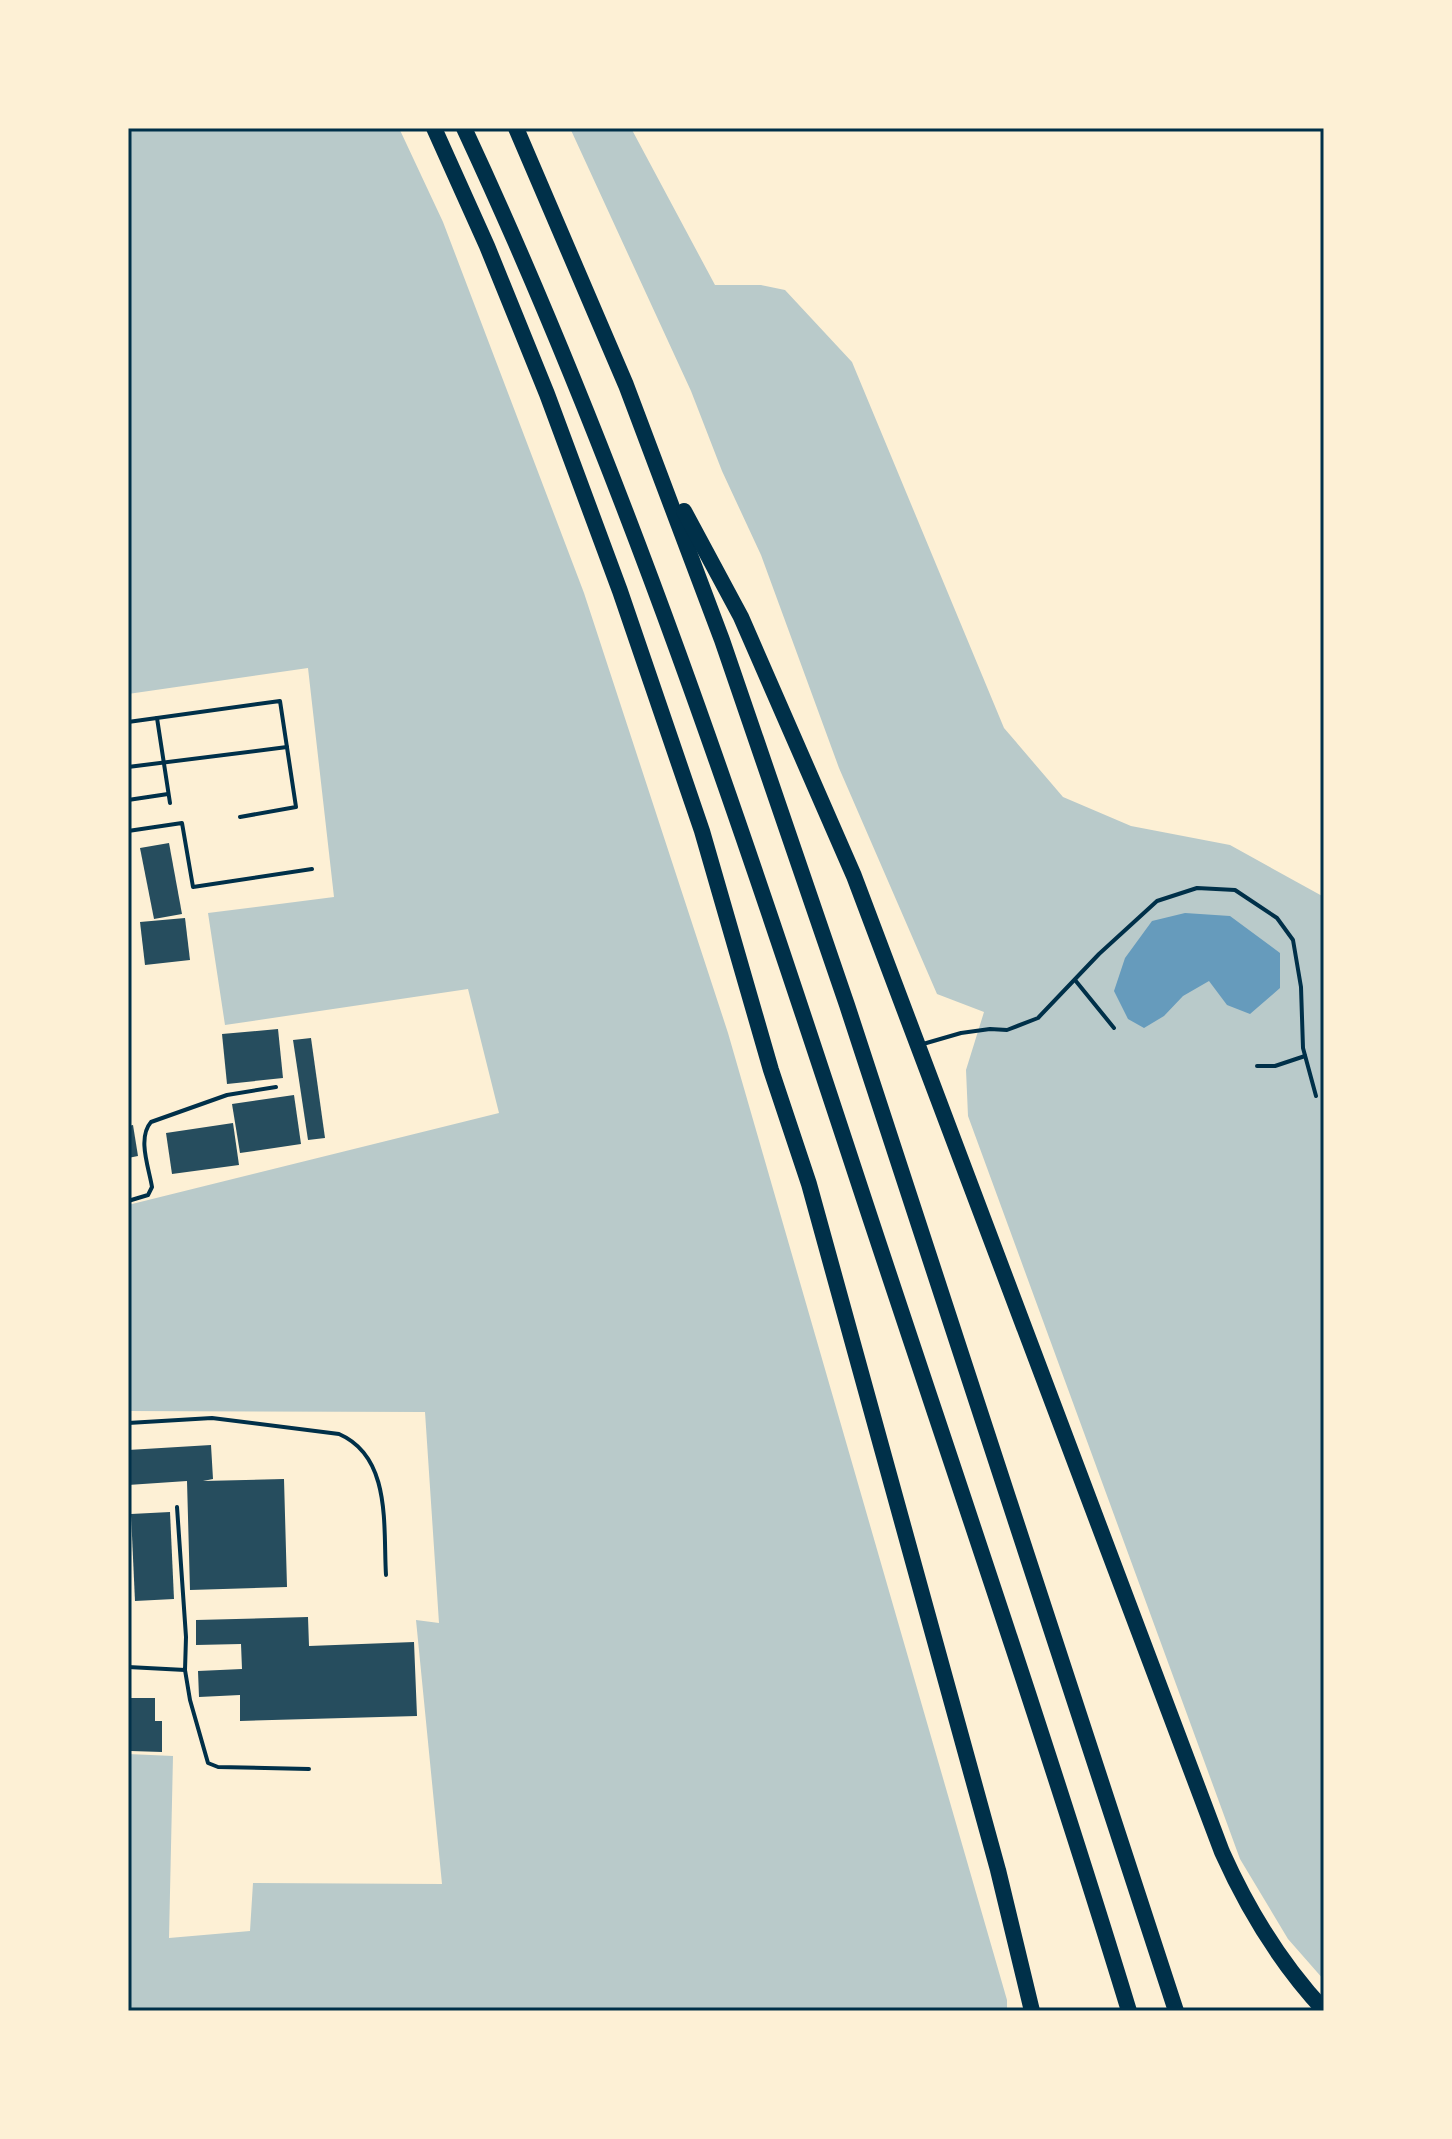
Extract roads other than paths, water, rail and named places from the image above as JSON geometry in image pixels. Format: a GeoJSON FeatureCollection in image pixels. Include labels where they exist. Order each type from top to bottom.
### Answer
{"type":"FeatureCollection","features":[{"type":"Feature","properties":{"kind":"highway"},"geometry":{"type":"LineString","coordinates":[[434,128],[487,246],[547,394],[606,552],[702,831],[843,1304],[998,1870],[1032,2011]]}},
{"type":"Feature","properties":{"kind":"highway"},"geometry":{"type":"LineString","coordinates":[[464,128],[571,375],[623,505],[704,725],[823,1072],[1129,2011]]}},
{"type":"Feature","properties":{"kind":"highway"},"geometry":{"type":"LineString","coordinates":[[516,128],[653,454],[722,640],[807,885],[1176,2011]]}},
{"type":"Feature","properties":{"kind":"highway"},"geometry":{"type":"LineString","coordinates":[[653,454],[741,617],[854,876],[1222,1852],[1240,1892],[1273,1946],[1302,1987],[1324,2010]]}},
{"type":"Feature","properties":{"kind":"lane"},"geometry":{"type":"LineString","coordinates":[[128,722],[280,701],[296,807],[240,817]]}},
{"type":"Feature","properties":{"kind":"lane"},"geometry":{"type":"LineString","coordinates":[[157,718],[170,803]]}},
{"type":"Feature","properties":{"kind":"lane"},"geometry":{"type":"LineString","coordinates":[[128,767],[287,747]]}},
{"type":"Feature","properties":{"kind":"lane"},"geometry":{"type":"LineString","coordinates":[[128,800],[168,794]]}},
{"type":"Feature","properties":{"kind":"lane"},"geometry":{"type":"LineString","coordinates":[[128,831],[182,823],[193,887],[312,869]]}},
{"type":"Feature","properties":{"kind":"lane"},"geometry":{"type":"LineString","coordinates":[[918,1046],[961,1033],[1007,1030],[1038,1018],[1099,954],[1157,901],[1197,888],[1235,890],[1277,918],[1293,940],[1301,987],[1305,1056],[1316,1096]]}},
{"type":"Feature","properties":{"kind":"lane"},"geometry":{"type":"LineString","coordinates":[[1075,980],[1114,1028]]}},
{"type":"Feature","properties":{"kind":"lane"},"geometry":{"type":"LineString","coordinates":[[1257,1066],[1275,1066],[1305,1056]]}},
{"type":"Feature","properties":{"kind":"lane"},"geometry":{"type":"LineString","coordinates":[[128,1201],[148,1195],[152,1187],[144,1139],[151,1122],[227,1095],[276,1087]]}},
{"type":"Feature","properties":{"kind":"lane"},"geometry":{"type":"LineString","coordinates":[[128,1423],[212,1418],[339,1434],[348,1438],[369,1456],[378,1481],[386,1575]]}},
{"type":"Feature","properties":{"kind":"lane"},"geometry":{"type":"LineString","coordinates":[[177,1507],[186,1637],[185,1670],[208,1763],[218,1767],[309,1769]]}},
{"type":"Feature","properties":{"kind":"lane"},"geometry":{"type":"LineString","coordinates":[[128,1667],[185,1670]]}},
{"type":"Feature","properties":{"kind":"water"},"geometry":{"type":"Polygon","coordinates":[[[1185,913],[1230,916],[1280,953],[1280,988],[1250,1014],[1227,1005],[1209,981],[1183,996],[1164,1016],[1144,1028],[1128,1019],[1114,991],[1125,958],[1152,921],[1185,913]]]}}]}
